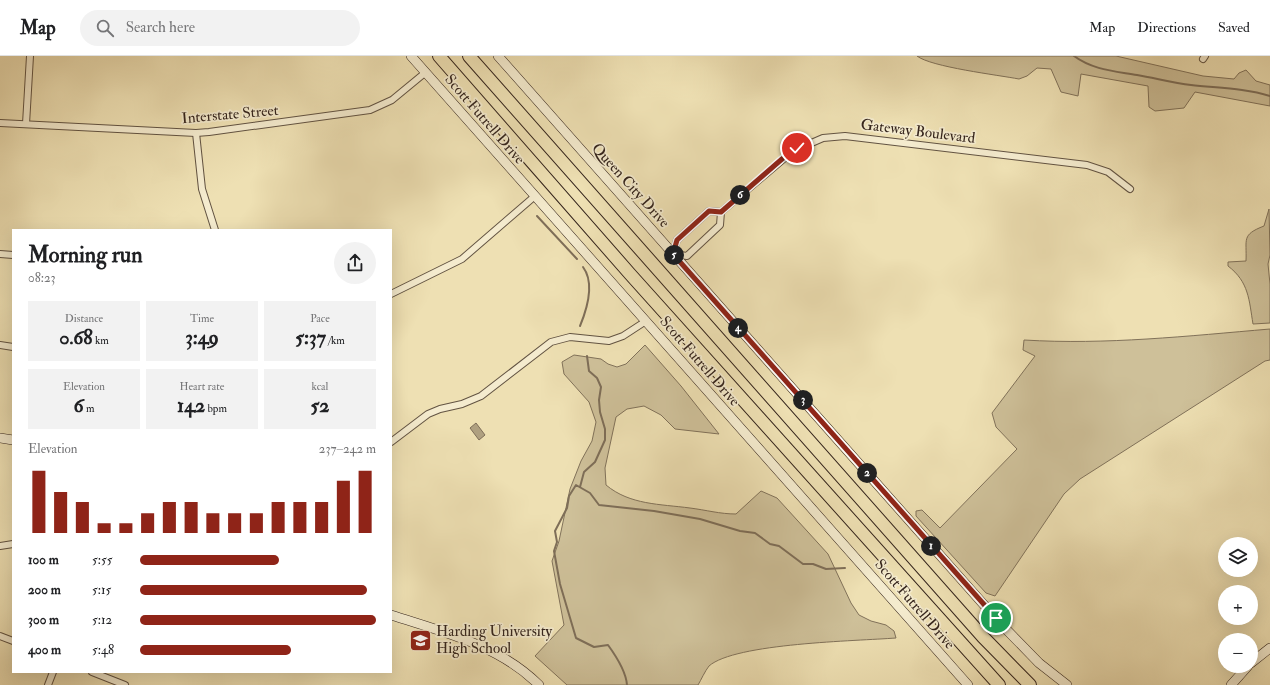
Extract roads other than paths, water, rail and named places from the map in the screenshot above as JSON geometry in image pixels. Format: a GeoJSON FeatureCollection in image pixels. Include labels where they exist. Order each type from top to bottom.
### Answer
{"type":"FeatureCollection","features":[{"type":"Feature","properties":{"kind":"highway"},"geometry":{"type":"LineString","coordinates":[[439,56],[630,274],[977,663],[999,685]]}},
{"type":"Feature","properties":{"kind":"highway"},"geometry":{"type":"LineString","coordinates":[[468,56],[983,637],[1030,685]]}},
{"type":"Feature","properties":{"kind":"highway"},"geometry":{"type":"LineString","coordinates":[[977,663],[994,685]]}},
{"type":"Feature","properties":{"kind":"street"},"geometry":{"type":"LineString","coordinates":[[26,124],[30,56]]}},
{"type":"Feature","properties":{"kind":"street","name":"Scott Futrell Drive"},"geometry":{"type":"LineString","coordinates":[[412,56],[968,685]]}},
{"type":"Feature","properties":{"kind":"street","name":"Queen City Drive"},"geometry":{"type":"LineString","coordinates":[[498,56],[1000,624],[1039,663],[1066,685]]}},
{"type":"Feature","properties":{"kind":"street","name":"Interstate Street"},"geometry":{"type":"LineString","coordinates":[[0,123],[196,133],[370,110],[392,100],[426,72]]}},
{"type":"Feature","properties":{"kind":"street"},"geometry":{"type":"LineString","coordinates":[[196,133],[202,190],[215,229]]}},
{"type":"Feature","properties":{"kind":"street","name":"Gateway Boulevard"},"geometry":{"type":"LineString","coordinates":[[673,254],[677,240],[709,211],[721,212],[793,151],[810,142],[823,138],[845,136],[1087,164],[1108,172],[1130,189]]}},
{"type":"Feature","properties":{"kind":"street"},"geometry":{"type":"LineString","coordinates":[[392,294],[462,259],[535,196]]}},
{"type":"Feature","properties":{"kind":"street"},"geometry":{"type":"LineString","coordinates":[[673,254],[687,256],[720,225],[721,212]]}},
{"type":"Feature","properties":{"kind":"street"},"geometry":{"type":"LineString","coordinates":[[0,254],[12,255]]}},
{"type":"Feature","properties":{"kind":"street"},"geometry":{"type":"LineString","coordinates":[[392,441],[428,414],[440,408],[462,404],[481,396],[551,342],[570,337],[609,341],[624,336],[646,321]]}},
{"type":"Feature","properties":{"kind":"street"},"geometry":{"type":"LineString","coordinates":[[0,345],[12,346]]}},
{"type":"Feature","properties":{"kind":"street"},"geometry":{"type":"LineString","coordinates":[[0,438],[12,440]]}},
{"type":"Feature","properties":{"kind":"street"},"geometry":{"type":"LineString","coordinates":[[0,546],[12,544]]}},
{"type":"Feature","properties":{"kind":"street"},"geometry":{"type":"LineString","coordinates":[[392,615],[480,645],[515,665],[539,685]]}},
{"type":"Feature","properties":{"kind":"street"},"geometry":{"type":"LineString","coordinates":[[0,636],[12,641]]}},
{"type":"Feature","properties":{"kind":"street"},"geometry":{"type":"LineString","coordinates":[[1258,657],[1270,648]]}},
{"type":"Feature","properties":{"kind":"street"},"geometry":{"type":"LineString","coordinates":[[48,685],[53,673]]}},
{"type":"Feature","properties":{"kind":"street"},"geometry":{"type":"LineString","coordinates":[[1231,685],[1242,673]]}},
{"type":"Feature","properties":{"kind":"street"},"geometry":{"type":"LineString","coordinates":[[101,674],[125,685]]}},
{"type":"Feature","properties":{"kind":"waterway"},"geometry":{"type":"LineString","coordinates":[[1074,56],[1081,61],[1096,67],[1112,71],[1184,84],[1241,90],[1270,96]]}},
{"type":"Feature","properties":{"kind":"waterway"},"geometry":{"type":"LineString","coordinates":[[537,216],[577,259]]}},
{"type":"Feature","properties":{"kind":"waterway"},"geometry":{"type":"LineString","coordinates":[[580,326],[589,296],[589,281],[587,273],[583,267]]}},
{"type":"Feature","properties":{"kind":"waterway"},"geometry":{"type":"LineString","coordinates":[[580,487],[584,472],[595,462],[605,440],[605,429],[600,412],[599,400],[601,387],[597,378],[589,371],[587,356]]}},
{"type":"Feature","properties":{"kind":"waterway"},"geometry":{"type":"LineString","coordinates":[[627,685],[623,669],[608,645],[594,647],[576,638],[560,584],[554,551],[557,542],[555,531],[567,508],[569,496],[576,485],[590,493],[599,505],[654,511],[700,519],[740,531],[755,533],[770,544],[779,546],[803,564],[813,564],[826,569],[845,568]]}},
{"type":"Feature","properties":{"kind":"place","name":"Harding University High School"},"geometry":{"type":"Point","coordinates":[420,640]}}]}
